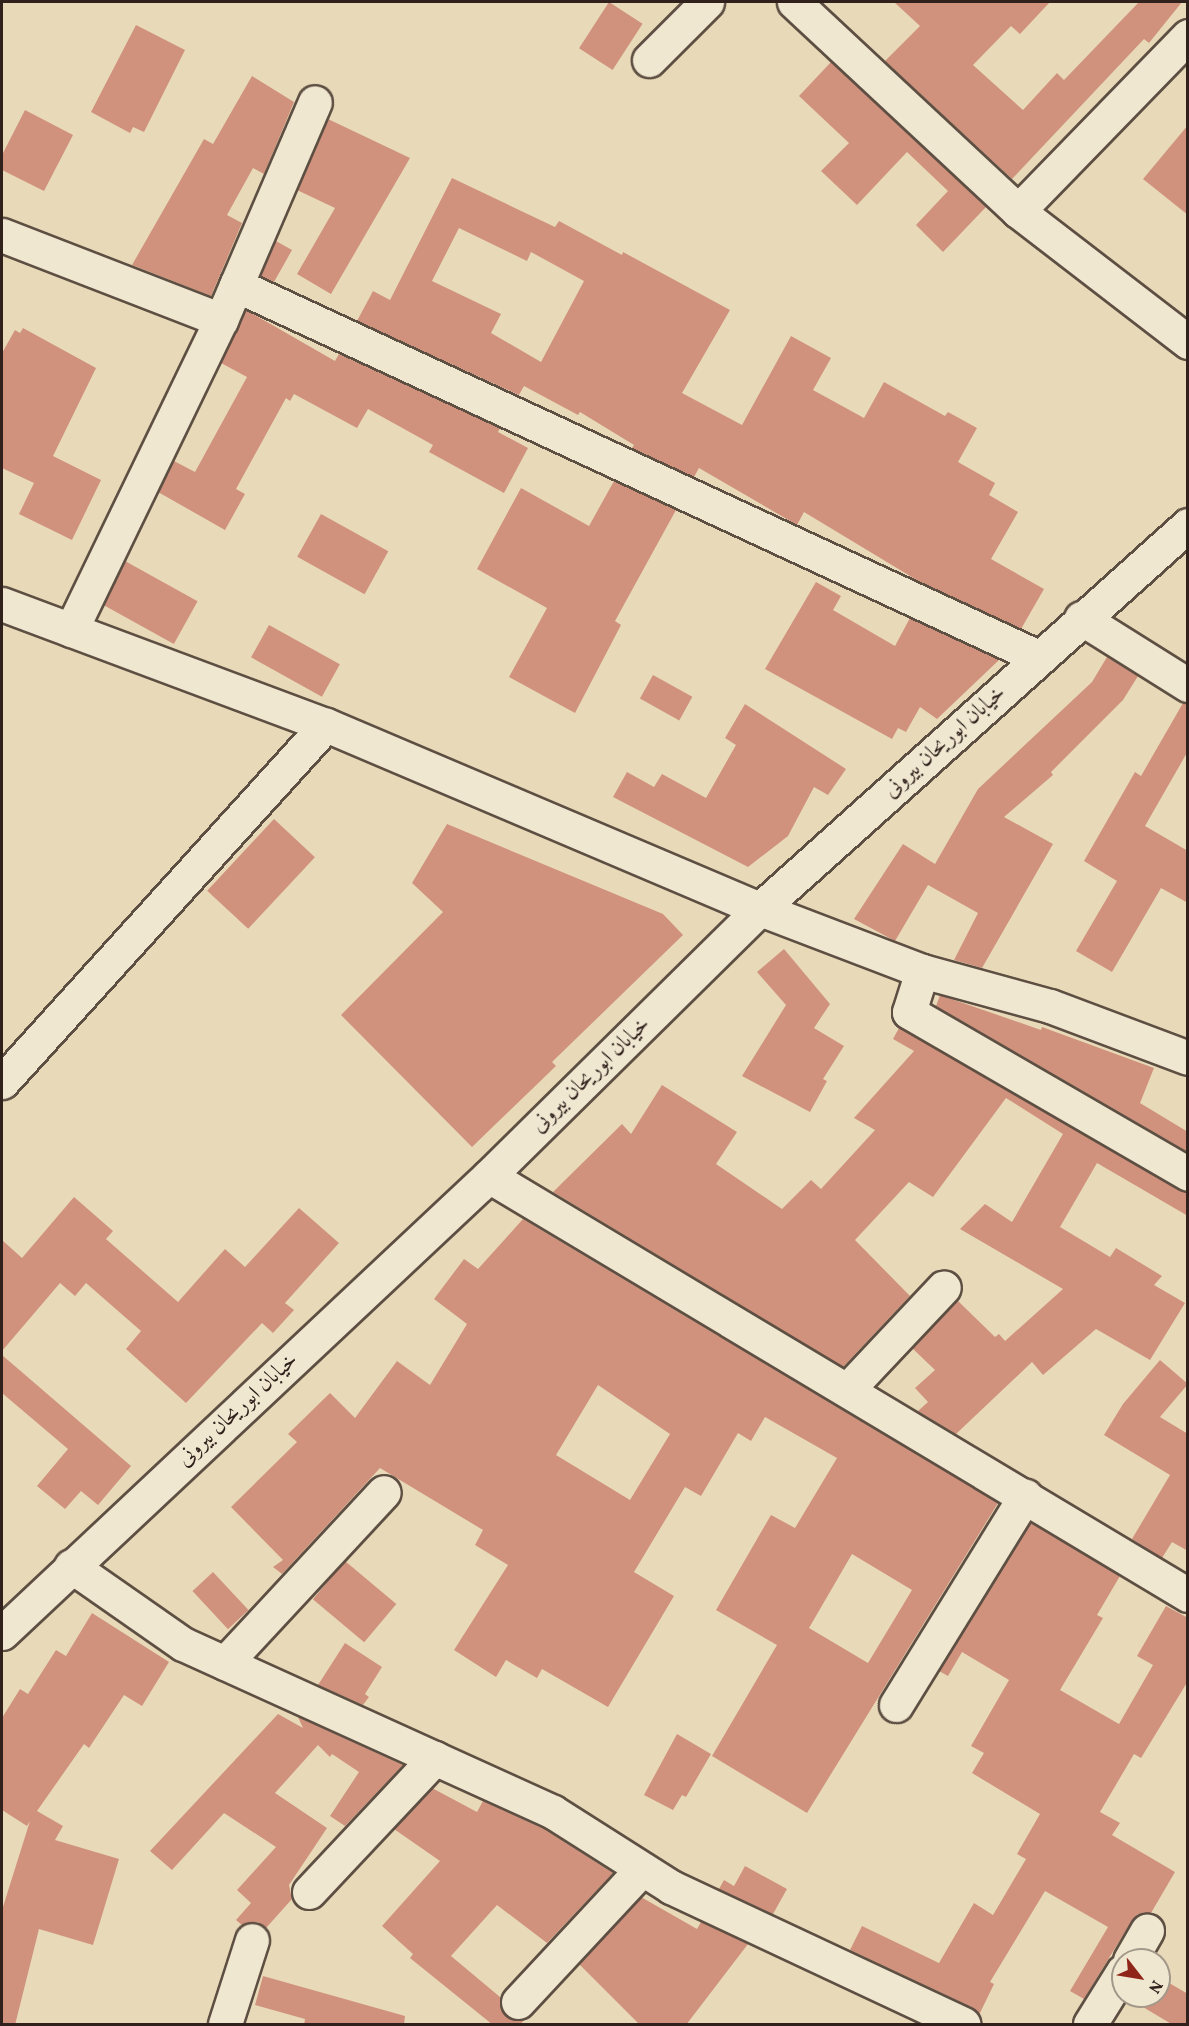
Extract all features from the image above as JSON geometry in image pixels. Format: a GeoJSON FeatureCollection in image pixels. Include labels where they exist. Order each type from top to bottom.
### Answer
{"type":"FeatureCollection","features":[{"type":"Feature","properties":{"kind":"street"},"geometry":{"type":"LineString","coordinates":[[649,60],[707,2]]}},
{"type":"Feature","properties":{"kind":"street"},"geometry":{"type":"LineString","coordinates":[[794,2],[1018,211],[1188,342]]}},
{"type":"Feature","properties":{"kind":"street"},"geometry":{"type":"LineString","coordinates":[[1018,211],[1188,36]]}},
{"type":"Feature","properties":{"kind":"street"},"geometry":{"type":"LineString","coordinates":[[71,630],[221,320],[315,102]]}},
{"type":"Feature","properties":{"kind":"street"},"geometry":{"type":"LineString","coordinates":[[2,235],[221,320]]}},
{"type":"Feature","properties":{"kind":"street"},"geometry":{"type":"LineString","coordinates":[[236,285],[1038,657]]}},
{"type":"Feature","properties":{"kind":"street","name":"خیابان ابوریحان بیرونی"},"geometry":{"type":"LineString","coordinates":[[2,1633],[489,1176],[760,909],[1081,618],[1188,525]]}},
{"type":"Feature","properties":{"kind":"street"},"geometry":{"type":"LineString","coordinates":[[2,604],[326,725],[760,909],[922,971],[1050,1006],[1188,1058]]}},
{"type":"Feature","properties":{"kind":"street"},"geometry":{"type":"LineString","coordinates":[[1081,618],[1188,685]]}},
{"type":"Feature","properties":{"kind":"street"},"geometry":{"type":"LineString","coordinates":[[2,1082],[326,725]]}},
{"type":"Feature","properties":{"kind":"street"},"geometry":{"type":"LineString","coordinates":[[922,971],[909,1012],[1188,1174]]}},
{"type":"Feature","properties":{"kind":"street"},"geometry":{"type":"LineString","coordinates":[[489,1176],[1188,1595]]}},
{"type":"Feature","properties":{"kind":"street"},"geometry":{"type":"LineString","coordinates":[[847,1390],[944,1287]]}},
{"type":"Feature","properties":{"kind":"street"},"geometry":{"type":"LineString","coordinates":[[225,1664],[384,1492]]}},
{"type":"Feature","properties":{"kind":"street"},"geometry":{"type":"LineString","coordinates":[[896,1705],[1025,1496]]}},
{"type":"Feature","properties":{"kind":"street"},"geometry":{"type":"LineString","coordinates":[[71,1566],[183,1644],[553,1812],[640,1870],[963,2025]]}},
{"type":"Feature","properties":{"kind":"street"},"geometry":{"type":"LineString","coordinates":[[309,1892],[435,1758]]}},
{"type":"Feature","properties":{"kind":"street"},"geometry":{"type":"LineString","coordinates":[[518,2002],[640,1870]]}},
{"type":"Feature","properties":{"kind":"street"},"geometry":{"type":"LineString","coordinates":[[1137,1948],[1147,1931]]}},
{"type":"Feature","properties":{"kind":"street"},"geometry":{"type":"LineString","coordinates":[[225,2025],[252,1940]]}},
{"type":"Feature","properties":{"kind":"street"},"geometry":{"type":"LineString","coordinates":[[1090,2025],[1111,1991]]}},
{"type":"Feature","properties":{"kind":"building"},"geometry":{"type":"Polygon","coordinates":[[[609,2],[643,24],[613,70],[579,48],[609,2]]]}},
{"type":"Feature","properties":{"kind":"building"},"geometry":{"type":"Polygon","coordinates":[[[894,2],[1050,2],[1020,34],[1011,26],[973,65],[1023,110],[1057,73],[1064,80],[1139,2],[1182,2],[1149,43],[1144,39],[1012,179],[885,61],[920,26],[894,2]]]}},
{"type":"Feature","properties":{"kind":"building"},"geometry":{"type":"Polygon","coordinates":[[[136,25],[185,50],[144,132],[133,127],[130,133],[91,112],[136,25]]]}},
{"type":"Feature","properties":{"kind":"building"},"geometry":{"type":"Polygon","coordinates":[[[831,62],[986,207],[943,252],[916,225],[948,191],[907,152],[857,205],[821,171],[849,143],[799,96],[831,62]]]}},
{"type":"Feature","properties":{"kind":"building"},"geometry":{"type":"Polygon","coordinates":[[[252,76],[294,102],[264,174],[253,168],[227,215],[242,223],[211,296],[132,265],[204,139],[213,144],[252,76]]]}},
{"type":"Feature","properties":{"kind":"building"},"geometry":{"type":"Polygon","coordinates":[[[25,110],[73,135],[44,191],[2,170],[2,155],[25,110]]]}},
{"type":"Feature","properties":{"kind":"building"},"geometry":{"type":"Polygon","coordinates":[[[328,119],[410,158],[331,294],[297,274],[335,208],[297,190],[328,119]]]}},
{"type":"Feature","properties":{"kind":"building"},"geometry":{"type":"Polygon","coordinates":[[[1188,125],[1188,215],[1143,179],[1188,125]]]}},
{"type":"Feature","properties":{"kind":"building"},"geometry":{"type":"Polygon","coordinates":[[[452,178],[555,227],[559,221],[622,255],[623,252],[730,310],[682,393],[742,425],[791,336],[831,358],[813,390],[864,418],[884,382],[945,416],[948,412],[977,428],[958,462],[995,483],[989,495],[1018,512],[991,559],[1044,589],[1021,629],[920,582],[804,512],[797,525],[699,468],[694,477],[632,448],[634,445],[580,412],[578,415],[524,386],[519,395],[357,321],[373,291],[390,300],[452,178]],[[459,228],[432,281],[501,314],[491,333],[541,362],[584,281],[531,252],[527,261],[459,228]]]}},
{"type":"Feature","properties":{"kind":"building"},"geometry":{"type":"Polygon","coordinates":[[[276,241],[292,250],[274,282],[261,276],[276,241]]]}},
{"type":"Feature","properties":{"kind":"building"},"geometry":{"type":"Polygon","coordinates":[[[246,310],[335,361],[339,354],[500,428],[498,432],[528,448],[504,493],[429,452],[433,445],[368,409],[357,428],[294,394],[290,401],[286,398],[236,489],[245,494],[225,530],[158,492],[174,461],[195,472],[247,377],[221,363],[246,310]]]}},
{"type":"Feature","properties":{"kind":"building"},"geometry":{"type":"Polygon","coordinates":[[[23,328],[96,368],[53,456],[101,480],[72,540],[19,514],[34,483],[2,468],[2,353],[15,330],[20,333],[23,328]]]}},
{"type":"Feature","properties":{"kind":"building"},"geometry":{"type":"Polygon","coordinates":[[[614,481],[676,510],[615,621],[621,625],[575,713],[509,677],[547,608],[477,569],[521,488],[589,526],[614,481]]]}},
{"type":"Feature","properties":{"kind":"building"},"geometry":{"type":"Polygon","coordinates":[[[321,514],[388,551],[365,594],[297,557],[321,514]]]}},
{"type":"Feature","properties":{"kind":"building"},"geometry":{"type":"Polygon","coordinates":[[[125,561],[198,601],[174,644],[101,604],[125,561]]]}},
{"type":"Feature","properties":{"kind":"building"},"geometry":{"type":"Polygon","coordinates":[[[816,582],[841,596],[833,610],[895,646],[910,618],[999,660],[937,719],[920,707],[906,732],[898,728],[892,739],[765,669],[816,582]]]}},
{"type":"Feature","properties":{"kind":"building"},"geometry":{"type":"Polygon","coordinates":[[[269,625],[340,664],[322,697],[251,657],[269,625]]]}},
{"type":"Feature","properties":{"kind":"building"},"geometry":{"type":"Polygon","coordinates":[[[1107,657],[1138,676],[1123,700],[1051,772],[1053,775],[1004,817],[1053,844],[982,968],[954,960],[978,913],[928,885],[895,941],[854,919],[903,844],[935,864],[978,789],[1092,682],[1107,657]]]}},
{"type":"Feature","properties":{"kind":"building"},"geometry":{"type":"Polygon","coordinates":[[[653,675],[692,697],[679,720],[640,699],[653,675]]]}},
{"type":"Feature","properties":{"kind":"building"},"geometry":{"type":"Polygon","coordinates":[[[1183,703],[1188,704],[1188,751],[1145,826],[1188,851],[1188,903],[1161,888],[1112,972],[1076,951],[1117,881],[1084,861],[1135,772],[1141,776],[1183,703]]]}},
{"type":"Feature","properties":{"kind":"building"},"geometry":{"type":"Polygon","coordinates":[[[745,704],[846,769],[828,795],[814,787],[788,836],[748,867],[613,797],[627,772],[654,787],[662,774],[706,798],[736,745],[725,738],[745,704]]]}},
{"type":"Feature","properties":{"kind":"building"},"geometry":{"type":"Polygon","coordinates":[[[274,819],[315,857],[248,929],[207,891],[274,819]]]}},
{"type":"Feature","properties":{"kind":"building"},"geometry":{"type":"Polygon","coordinates":[[[447,824],[663,914],[683,935],[552,1062],[556,1066],[472,1147],[341,1015],[443,912],[412,883],[447,824]]]}},
{"type":"Feature","properties":{"kind":"building"},"geometry":{"type":"Polygon","coordinates":[[[784,949],[830,1004],[814,1028],[844,1046],[823,1079],[827,1081],[810,1112],[742,1076],[786,1005],[757,972],[784,949]]]}},
{"type":"Feature","properties":{"kind":"building"},"geometry":{"type":"Polygon","coordinates":[[[940,995],[1041,1030],[1042,1027],[1154,1068],[1140,1103],[1188,1132],[1188,1152],[936,1006],[940,995]]]}},
{"type":"Feature","properties":{"kind":"building"},"geometry":{"type":"Polygon","coordinates":[[[899,1028],[1188,1193],[1188,1216],[1097,1163],[1060,1227],[1110,1257],[1116,1248],[1162,1276],[1154,1285],[1185,1303],[1150,1360],[1096,1329],[1043,1375],[1032,1362],[956,1434],[918,1411],[928,1402],[915,1388],[935,1370],[912,1348],[957,1300],[995,1337],[999,1334],[1005,1341],[1063,1289],[960,1229],[985,1204],[1012,1222],[1063,1134],[1006,1098],[933,1197],[909,1182],[855,1240],[910,1296],[843,1367],[553,1192],[622,1124],[631,1134],[662,1085],[737,1132],[716,1164],[782,1209],[811,1180],[821,1189],[875,1130],[854,1118],[914,1051],[893,1039],[899,1028]]]}},
{"type":"Feature","properties":{"kind":"building"},"geometry":{"type":"Polygon","coordinates":[[[74,1197],[113,1231],[106,1239],[178,1302],[225,1249],[245,1267],[299,1208],[339,1243],[285,1303],[294,1310],[273,1333],[262,1323],[186,1403],[126,1349],[141,1331],[86,1283],[75,1296],[60,1283],[2,1351],[2,1240],[22,1258],[74,1197]]]}},
{"type":"Feature","properties":{"kind":"building"},"geometry":{"type":"Polygon","coordinates":[[[523,1219],[998,1503],[807,1813],[712,1756],[777,1645],[716,1610],[771,1515],[795,1528],[837,1458],[765,1417],[751,1441],[738,1433],[701,1496],[685,1487],[634,1572],[674,1596],[608,1707],[542,1669],[537,1678],[506,1660],[496,1677],[454,1650],[508,1565],[475,1545],[483,1530],[380,1468],[282,1574],[273,1567],[283,1560],[231,1507],[297,1442],[288,1434],[330,1393],[355,1418],[397,1361],[430,1385],[467,1324],[434,1299],[464,1259],[478,1269],[523,1219]],[[598,1385],[556,1455],[630,1500],[670,1434],[598,1385]],[[852,1554],[809,1628],[868,1663],[912,1590],[852,1554]]]}},
{"type":"Feature","properties":{"kind":"building"},"geometry":{"type":"Polygon","coordinates":[[[2,1355],[131,1466],[98,1505],[81,1491],[65,1509],[37,1486],[68,1449],[2,1393],[2,1355]]]}},
{"type":"Feature","properties":{"kind":"building"},"geometry":{"type":"Polygon","coordinates":[[[1160,1360],[1188,1384],[1160,1417],[1188,1434],[1188,1551],[1172,1542],[1162,1558],[1132,1539],[1170,1475],[1104,1435],[1123,1404],[1160,1360]]]}},
{"type":"Feature","properties":{"kind":"building"},"geometry":{"type":"Polygon","coordinates":[[[1031,1523],[1120,1576],[1097,1615],[1103,1618],[1060,1690],[1119,1724],[1153,1665],[1137,1656],[1166,1606],[1188,1618],[1188,1681],[1141,1758],[1134,1754],[1100,1812],[1120,1823],[1112,1835],[1175,1872],[1151,1913],[1138,1914],[1115,1948],[1111,1948],[1111,1955],[1084,1999],[1070,1991],[1108,1927],[1045,1891],[990,1982],[994,1984],[979,2015],[971,2007],[850,1950],[862,1926],[939,1963],[974,1903],[993,1915],[1026,1859],[1017,1854],[1040,1814],[972,1773],[984,1753],[971,1746],[1009,1680],[962,1652],[948,1676],[939,1671],[1031,1523]]]}},
{"type":"Feature","properties":{"kind":"building"},"geometry":{"type":"Polygon","coordinates":[[[345,1561],[396,1604],[364,1642],[313,1599],[345,1561]]]}},
{"type":"Feature","properties":{"kind":"building"},"geometry":{"type":"Polygon","coordinates":[[[213,1572],[248,1610],[228,1629],[193,1591],[213,1572]]]}},
{"type":"Feature","properties":{"kind":"building"},"geometry":{"type":"Polygon","coordinates":[[[92,1613],[169,1662],[142,1706],[124,1695],[89,1748],[84,1744],[37,1811],[63,1826],[55,1840],[119,1859],[93,1945],[39,1929],[15,2025],[2,2025],[2,1910],[30,1821],[27,1826],[2,1810],[2,1718],[20,1689],[28,1694],[56,1650],[66,1656],[92,1613]]]}},
{"type":"Feature","properties":{"kind":"building"},"geometry":{"type":"Polygon","coordinates":[[[345,1643],[382,1667],[365,1694],[369,1697],[363,1705],[318,1685],[345,1643]]]}},
{"type":"Feature","properties":{"kind":"building"},"geometry":{"type":"Polygon","coordinates":[[[278,1714],[303,1728],[298,1717],[403,1765],[345,1826],[330,1816],[359,1772],[332,1754],[330,1757],[318,1745],[275,1793],[327,1828],[289,1885],[292,1899],[266,1928],[257,1922],[242,1925],[236,1920],[251,1903],[237,1890],[276,1847],[224,1813],[172,1870],[150,1851],[278,1714]]]}},
{"type":"Feature","properties":{"kind":"building"},"geometry":{"type":"Polygon","coordinates":[[[677,1734],[711,1754],[686,1797],[682,1795],[673,1810],[644,1795],[677,1734]]]}},
{"type":"Feature","properties":{"kind":"building"},"geometry":{"type":"Polygon","coordinates":[[[432,1788],[477,1812],[483,1801],[544,1829],[613,1873],[547,1943],[497,1905],[451,1956],[500,1997],[506,2016],[524,2020],[520,2025],[493,2025],[410,1958],[413,1954],[382,1926],[440,1861],[394,1829],[432,1788]]]}},
{"type":"Feature","properties":{"kind":"building"},"geometry":{"type":"Polygon","coordinates":[[[745,1866],[787,1889],[773,1914],[719,1889],[724,1880],[734,1886],[745,1866]]]}},
{"type":"Feature","properties":{"kind":"building"},"geometry":{"type":"Polygon","coordinates":[[[641,1897],[697,1929],[701,1922],[748,1944],[686,2025],[640,2025],[579,1964],[641,1897]]]}},
{"type":"Feature","properties":{"kind":"building"},"geometry":{"type":"Polygon","coordinates":[[[263,1976],[405,2016],[404,2025],[304,2025],[305,2019],[255,2005],[263,1976]]]}},
{"type":"Feature","properties":{"kind":"building"},"geometry":{"type":"Polygon","coordinates":[[[1171,1984],[1188,1994],[1188,2025],[1173,2025],[1145,2008],[1171,2008],[1171,1984]]]}}]}
